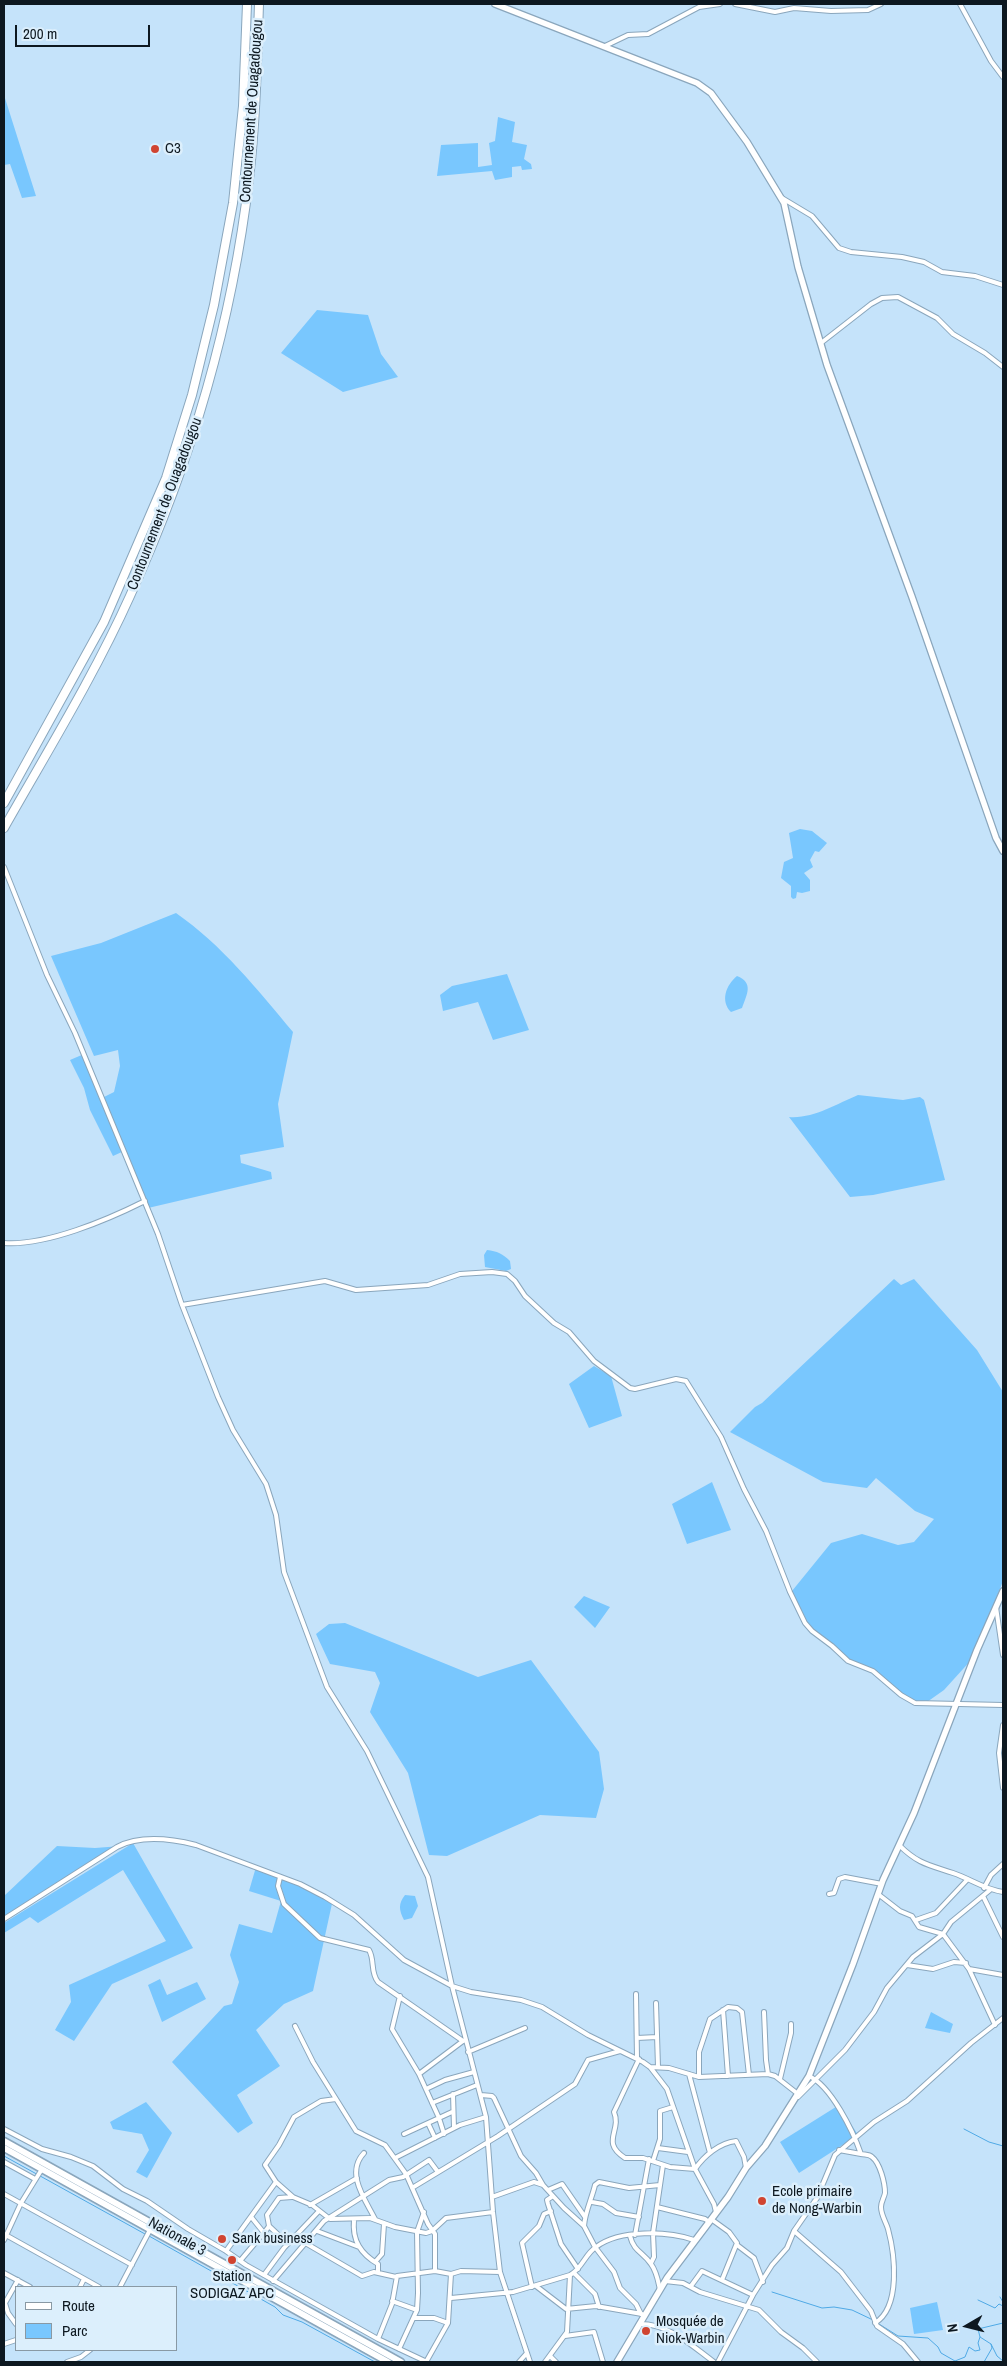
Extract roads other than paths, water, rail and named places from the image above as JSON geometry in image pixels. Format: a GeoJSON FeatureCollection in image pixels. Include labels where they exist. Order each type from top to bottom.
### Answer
{"type":"FeatureCollection","features":[{"type":"Feature","properties":{"kind":"highway","name":"Contournement de Ouagadougou"},"geometry":{"type":"LineString","coordinates":[[4,803],[104,622],[166,478],[189,405],[214,305],[233,203],[244,106],[247,4]]}},
{"type":"Feature","properties":{"kind":"highway","name":"Contournement de Ouagadougou"},"geometry":{"type":"LineString","coordinates":[[4,828],[92,672],[130,598],[151,549],[189,447],[215,357],[240,244],[250,178],[256,96],[259,4]]}},
{"type":"Feature","properties":{"kind":"main road","name":"Nationale 3"},"geometry":{"type":"LineString","coordinates":[[4,2141],[43,2166],[401,2362]]}},
{"type":"Feature","properties":{"kind":"main road","name":"Nationale 3"},"geometry":{"type":"LineString","coordinates":[[4,2148],[43,2166]]}},
{"type":"Feature","properties":{"kind":"main road","name":"Nationale 3"},"geometry":{"type":"LineString","coordinates":[[152,2226],[388,2362]]}},
{"type":"Feature","properties":{"kind":"street"},"geometry":{"type":"LineString","coordinates":[[495,4],[684,76],[711,93],[747,142],[781,197],[821,343],[996,838],[1003,851]]}},
{"type":"Feature","properties":{"kind":"street"},"geometry":{"type":"LineString","coordinates":[[605,46],[628,35],[648,34],[699,7],[720,4]]}},
{"type":"Feature","properties":{"kind":"street"},"geometry":{"type":"LineString","coordinates":[[735,4],[775,12],[794,8],[868,10],[881,4]]}},
{"type":"Feature","properties":{"kind":"street"},"geometry":{"type":"LineString","coordinates":[[960,4],[990,61],[1003,77]]}},
{"type":"Feature","properties":{"kind":"street"},"geometry":{"type":"LineString","coordinates":[[781,197],[812,216],[839,248],[851,252],[902,257],[924,262],[942,272],[975,276],[1003,285]]}},
{"type":"Feature","properties":{"kind":"street"},"geometry":{"type":"LineString","coordinates":[[821,343],[871,304],[882,298],[898,297],[937,318],[953,334],[1003,367]]}},
{"type":"Feature","properties":{"kind":"street"},"geometry":{"type":"LineString","coordinates":[[4,867],[46,975],[75,1033],[145,1201],[161,1241],[182,1305],[233,1430],[266,1484],[276,1515],[284,1572],[326,1687],[367,1751],[424,1868],[432,1891],[464,2040],[486,2117],[493,2212],[500,2272],[530,2362]]}},
{"type":"Feature","properties":{"kind":"street"},"geometry":{"type":"LineString","coordinates":[[4,1243],[30,1242],[74,1230],[145,1201]]}},
{"type":"Feature","properties":{"kind":"street"},"geometry":{"type":"LineString","coordinates":[[182,1305],[325,1281],[348,1290],[356,1290],[428,1285],[460,1274],[492,1272],[507,1274],[516,1281],[525,1296],[554,1323],[569,1332],[594,1361],[630,1388],[635,1389],[676,1379],[686,1381],[722,1437],[744,1489],[766,1531],[805,1623],[848,1661],[873,1670],[901,1695],[915,1703],[943,1702],[955,1705],[1003,1705]]}},
{"type":"Feature","properties":{"kind":"street"},"geometry":{"type":"LineString","coordinates":[[617,2362],[665,2281],[746,2168],[765,2146],[809,2076],[882,1884],[1003,1591]]}},
{"type":"Feature","properties":{"kind":"street"},"geometry":{"type":"LineString","coordinates":[[996,1607],[1003,1655]]}},
{"type":"Feature","properties":{"kind":"street"},"geometry":{"type":"LineString","coordinates":[[1003,1725],[999,1753],[1003,1788]]}},
{"type":"Feature","properties":{"kind":"street"},"geometry":{"type":"LineString","coordinates":[[4,1919],[128,1842],[181,1842],[217,1852],[310,1888],[334,1901],[365,1924],[404,1960],[452,1986],[471,1992],[521,2000],[542,2007],[568,2024],[620,2051],[638,2058],[650,2067],[667,2089],[688,2152],[714,2204],[716,2212]]}},
{"type":"Feature","properties":{"kind":"street"},"geometry":{"type":"LineString","coordinates":[[899,1844],[913,1858],[936,1869],[953,1873],[984,1888],[1003,1892]]}},
{"type":"Feature","properties":{"kind":"street"},"geometry":{"type":"LineString","coordinates":[[984,1888],[991,1875],[1003,1864]]}},
{"type":"Feature","properties":{"kind":"street"},"geometry":{"type":"LineString","coordinates":[[280,1876],[280,1894],[288,1910],[323,1939],[369,1950],[375,1978],[464,2040]]}},
{"type":"Feature","properties":{"kind":"street"},"geometry":{"type":"LineString","coordinates":[[829,1894],[834,1893],[839,1879],[845,1877],[882,1884]]}},
{"type":"Feature","properties":{"kind":"street"},"geometry":{"type":"LineString","coordinates":[[916,1920],[936,1913],[966,1880]]}},
{"type":"Feature","properties":{"kind":"street"},"geometry":{"type":"LineString","coordinates":[[794,2101],[845,2050],[874,2012],[887,1988],[907,1965],[943,1934],[951,1922],[965,1913],[990,1890]]}},
{"type":"Feature","properties":{"kind":"street"},"geometry":{"type":"LineString","coordinates":[[878,1894],[900,1911],[912,1916],[919,1927],[943,1934],[966,1963],[995,2025]]}},
{"type":"Feature","properties":{"kind":"street"},"geometry":{"type":"LineString","coordinates":[[983,1896],[1003,1937]]}},
{"type":"Feature","properties":{"kind":"street"},"geometry":{"type":"LineString","coordinates":[[907,1965],[933,1970],[954,1962],[966,1963]]}},
{"type":"Feature","properties":{"kind":"street"},"geometry":{"type":"LineString","coordinates":[[969,1969],[1003,1975]]}},
{"type":"Feature","properties":{"kind":"street"},"geometry":{"type":"LineString","coordinates":[[636,1994],[638,2058],[615,2109],[617,2121],[612,2140],[615,2150],[625,2158],[651,2160],[674,2168],[695,2169]]}},
{"type":"Feature","properties":{"kind":"street"},"geometry":{"type":"LineString","coordinates":[[400,1996],[392,2029],[419,2074],[444,2134]]}},
{"type":"Feature","properties":{"kind":"street"},"geometry":{"type":"LineString","coordinates":[[656,2003],[658,2067]]}},
{"type":"Feature","properties":{"kind":"street"},"geometry":{"type":"LineString","coordinates":[[700,2077],[699,2052],[708,2023],[712,2017],[728,2007],[734,2007],[742,2012],[749,2075]]}},
{"type":"Feature","properties":{"kind":"street"},"geometry":{"type":"LineString","coordinates":[[723,2010],[728,2076]]}},
{"type":"Feature","properties":{"kind":"street"},"geometry":{"type":"LineString","coordinates":[[764,2012],[768,2074]]}},
{"type":"Feature","properties":{"kind":"street"},"geometry":{"type":"LineString","coordinates":[[640,2324],[659,2326],[678,2335],[716,2362],[746,2307],[772,2265],[787,2248],[794,2231],[817,2198],[828,2167],[839,2150],[874,2122],[907,2101],[971,2043],[1003,2018]]}},
{"type":"Feature","properties":{"kind":"street"},"geometry":{"type":"LineString","coordinates":[[780,2079],[792,2033],[791,2024]]}},
{"type":"Feature","properties":{"kind":"street"},"geometry":{"type":"LineString","coordinates":[[295,2026],[313,2062],[356,2131],[385,2145],[406,2174],[436,2236],[435,2271]]}},
{"type":"Feature","properties":{"kind":"street"},"geometry":{"type":"LineString","coordinates":[[468,2052],[525,2028]]}},
{"type":"Feature","properties":{"kind":"street"},"geometry":{"type":"LineString","coordinates":[[637,2038],[657,2037]]}},
{"type":"Feature","properties":{"kind":"street"},"geometry":{"type":"LineString","coordinates":[[419,2074],[464,2040]]}},
{"type":"Feature","properties":{"kind":"street"},"geometry":{"type":"LineString","coordinates":[[412,2188],[509,2128],[575,2084],[588,2060],[620,2051]]}},
{"type":"Feature","properties":{"kind":"street"},"geometry":{"type":"LineString","coordinates":[[650,2067],[658,2067],[700,2077],[768,2074],[780,2079],[798,2094]]}},
{"type":"Feature","properties":{"kind":"street"},"geometry":{"type":"LineString","coordinates":[[426,2089],[445,2080],[474,2072]]}},
{"type":"Feature","properties":{"kind":"street"},"geometry":{"type":"LineString","coordinates":[[689,2074],[710,2153]]}},
{"type":"Feature","properties":{"kind":"street"},"geometry":{"type":"LineString","coordinates":[[809,2076],[816,2080],[842,2115],[861,2154]]}},
{"type":"Feature","properties":{"kind":"street"},"geometry":{"type":"LineString","coordinates":[[432,2103],[477,2084]]}},
{"type":"Feature","properties":{"kind":"street"},"geometry":{"type":"LineString","coordinates":[[453,2094],[452,2112],[454,2128]]}},
{"type":"Feature","properties":{"kind":"street"},"geometry":{"type":"LineString","coordinates":[[481,2095],[494,2098],[521,2156],[536,2173],[542,2185]]}},
{"type":"Feature","properties":{"kind":"street"},"geometry":{"type":"LineString","coordinates":[[446,2098],[452,2102]]}},
{"type":"Feature","properties":{"kind":"street"},"geometry":{"type":"LineString","coordinates":[[336,2099],[321,2101],[294,2117],[279,2145],[264,2164],[276,2182],[293,2197],[310,2205],[330,2219],[375,2219]]}},
{"type":"Feature","properties":{"kind":"street"},"geometry":{"type":"LineString","coordinates":[[635,2235],[643,2186],[651,2160],[658,2148],[660,2111],[673,2107]]}},
{"type":"Feature","properties":{"kind":"street"},"geometry":{"type":"LineString","coordinates":[[404,2134],[452,2112]]}},
{"type":"Feature","properties":{"kind":"street"},"geometry":{"type":"LineString","coordinates":[[395,2158],[454,2128],[486,2117]]}},
{"type":"Feature","properties":{"kind":"street"},"geometry":{"type":"LineString","coordinates":[[428,2122],[435,2138]]}},
{"type":"Feature","properties":{"kind":"street"},"geometry":{"type":"LineString","coordinates":[[4,2129],[42,2149],[71,2157],[93,2166],[123,2189],[147,2201],[188,2229],[226,2250],[273,2281],[378,2339],[426,2362],[448,2323],[447,2315],[451,2298],[452,2274]]}},
{"type":"Feature","properties":{"kind":"street"},"geometry":{"type":"LineString","coordinates":[[695,2169],[701,2161],[717,2148],[736,2141],[744,2157],[746,2168]]}},
{"type":"Feature","properties":{"kind":"street"},"geometry":{"type":"LineString","coordinates":[[658,2148],[688,2152]]}},
{"type":"Feature","properties":{"kind":"street"},"geometry":{"type":"LineString","coordinates":[[839,2150],[872,2157],[883,2181],[885,2195],[881,2206],[888,2230],[894,2281],[891,2296],[882,2317],[875,2323]]}},
{"type":"Feature","properties":{"kind":"street"},"geometry":{"type":"LineString","coordinates":[[364,2153],[356,2167],[356,2178],[362,2196],[375,2219],[384,2224],[417,2232],[432,2231],[446,2218],[493,2212]]}},
{"type":"Feature","properties":{"kind":"street"},"geometry":{"type":"LineString","coordinates":[[400,2165],[402,2155]]}},
{"type":"Feature","properties":{"kind":"street"},"geometry":{"type":"LineString","coordinates":[[273,2281],[307,2244],[324,2221],[330,2219],[388,2180],[406,2174],[429,2160],[438,2172]]}},
{"type":"Feature","properties":{"kind":"street"},"geometry":{"type":"LineString","coordinates":[[4,2162],[35,2180]]}},
{"type":"Feature","properties":{"kind":"street"},"geometry":{"type":"LineString","coordinates":[[651,2263],[654,2257],[653,2233],[664,2165]]}},
{"type":"Feature","properties":{"kind":"street"},"geometry":{"type":"LineString","coordinates":[[43,2166],[5,2236],[97,2286]]}},
{"type":"Feature","properties":{"kind":"street"},"geometry":{"type":"LineString","coordinates":[[310,2205],[356,2178]]}},
{"type":"Feature","properties":{"kind":"street"},"geometry":{"type":"LineString","coordinates":[[226,2250],[252,2218],[276,2182]]}},
{"type":"Feature","properties":{"kind":"street"},"geometry":{"type":"LineString","coordinates":[[492,2197],[534,2182],[542,2185],[584,2226],[595,2247],[610,2264],[622,2291],[636,2304],[643,2316]]}},
{"type":"Feature","properties":{"kind":"street"},"geometry":{"type":"LineString","coordinates":[[584,2226],[585,2217],[592,2202],[595,2185],[600,2182],[618,2187],[660,2185]]}},
{"type":"Feature","properties":{"kind":"street"},"geometry":{"type":"LineString","coordinates":[[548,2190],[562,2184],[585,2217]]}},
{"type":"Feature","properties":{"kind":"street"},"geometry":{"type":"LineString","coordinates":[[4,2194],[132,2265]]}},
{"type":"Feature","properties":{"kind":"street"},"geometry":{"type":"LineString","coordinates":[[553,2196],[547,2201],[561,2244],[574,2273],[596,2294],[598,2306]]}},
{"type":"Feature","properties":{"kind":"street"},"geometry":{"type":"LineString","coordinates":[[240,2261],[264,2233],[268,2226],[267,2215],[271,2209],[281,2197],[293,2197]]}},
{"type":"Feature","properties":{"kind":"street"},"geometry":{"type":"LineString","coordinates":[[263,2202],[271,2209]]}},
{"type":"Feature","properties":{"kind":"street"},"geometry":{"type":"LineString","coordinates":[[592,2202],[603,2204],[616,2213],[639,2217]]}},
{"type":"Feature","properties":{"kind":"street"},"geometry":{"type":"LineString","coordinates":[[657,2207],[710,2220],[729,2232],[736,2240],[737,2246],[722,2280]]}},
{"type":"Feature","properties":{"kind":"street"},"geometry":{"type":"LineString","coordinates":[[264,2275],[288,2244],[319,2211]]}},
{"type":"Feature","properties":{"kind":"street"},"geometry":{"type":"LineString","coordinates":[[551,2211],[544,2214],[539,2226],[522,2242],[534,2287],[569,2310],[598,2306],[643,2316]]}},
{"type":"Feature","properties":{"kind":"street"},"geometry":{"type":"LineString","coordinates":[[399,2348],[417,2310],[417,2232],[424,2212]]}},
{"type":"Feature","properties":{"kind":"street"},"geometry":{"type":"LineString","coordinates":[[252,2218],[264,2233]]}},
{"type":"Feature","properties":{"kind":"street"},"geometry":{"type":"LineString","coordinates":[[354,2220],[358,2247],[366,2257],[379,2265],[378,2273]]}},
{"type":"Feature","properties":{"kind":"street"},"geometry":{"type":"LineString","coordinates":[[375,2262],[382,2254],[384,2224]]}},
{"type":"Feature","properties":{"kind":"street"},"geometry":{"type":"LineString","coordinates":[[121,2286],[152,2226]]}},
{"type":"Feature","properties":{"kind":"street"},"geometry":{"type":"LineString","coordinates":[[268,2226],[288,2244]]}},
{"type":"Feature","properties":{"kind":"street"},"geometry":{"type":"LineString","coordinates":[[317,2231],[358,2247]]}},
{"type":"Feature","properties":{"kind":"street"},"geometry":{"type":"LineString","coordinates":[[794,2231],[851,2284],[871,2311],[875,2323],[883,2332],[903,2344],[918,2362]]}},
{"type":"Feature","properties":{"kind":"street"},"geometry":{"type":"LineString","coordinates":[[545,2362],[565,2336],[574,2273],[595,2247],[615,2238],[653,2233],[667,2233],[694,2240]]}},
{"type":"Feature","properties":{"kind":"street"},"geometry":{"type":"LineString","coordinates":[[630,2236],[634,2248],[651,2263],[657,2275],[660,2290]]}},
{"type":"Feature","properties":{"kind":"street"},"geometry":{"type":"LineString","coordinates":[[295,2237],[362,2276],[378,2273],[396,2277],[435,2271],[452,2274],[462,2271],[500,2272]]}},
{"type":"Feature","properties":{"kind":"street"},"geometry":{"type":"LineString","coordinates":[[737,2246],[754,2258],[756,2269],[763,2282]]}},
{"type":"Feature","properties":{"kind":"street"},"geometry":{"type":"LineString","coordinates":[[691,2286],[701,2271],[754,2295]]}},
{"type":"Feature","properties":{"kind":"street"},"geometry":{"type":"LineString","coordinates":[[4,2273],[28,2286]]}},
{"type":"Feature","properties":{"kind":"street"},"geometry":{"type":"LineString","coordinates":[[451,2298],[507,2293],[534,2287],[574,2273]]}},
{"type":"Feature","properties":{"kind":"street"},"geometry":{"type":"LineString","coordinates":[[378,2339],[392,2302],[396,2277]]}},
{"type":"Feature","properties":{"kind":"street"},"geometry":{"type":"LineString","coordinates":[[80,2286],[84,2279]]}},
{"type":"Feature","properties":{"kind":"street"},"geometry":{"type":"LineString","coordinates":[[15,2323],[8,2313],[5,2303],[18,2280]]}},
{"type":"Feature","properties":{"kind":"street"},"geometry":{"type":"LineString","coordinates":[[665,2281],[683,2283],[700,2292],[763,2313],[781,2332],[803,2348],[817,2362]]}},
{"type":"Feature","properties":{"kind":"street"},"geometry":{"type":"LineString","coordinates":[[392,2302],[417,2310]]}},
{"type":"Feature","properties":{"kind":"street"},"geometry":{"type":"LineString","coordinates":[[414,2318],[434,2318],[448,2323]]}},
{"type":"Feature","properties":{"kind":"street"},"geometry":{"type":"LineString","coordinates":[[565,2336],[594,2332],[603,2362]]}},
{"type":"Feature","properties":{"kind":"street"},"geometry":{"type":"LineString","coordinates":[[67,2362],[81,2357],[89,2351]]}},
{"type":"Feature","properties":{"kind":"street"},"geometry":{"type":"LineString","coordinates":[[519,2362],[527,2352]]}},
{"type":"Feature","properties":{"kind":"street"},"geometry":{"type":"LineString","coordinates":[[550,2356],[556,2362]]}},
{"type":"Feature","properties":{"kind":"waterway"},"geometry":{"type":"LineString","coordinates":[[964,2129],[989,2142],[1003,2146]]}},
{"type":"Feature","properties":{"kind":"waterway"},"geometry":{"type":"LineString","coordinates":[[4,2156],[145,2234]]}},
{"type":"Feature","properties":{"kind":"waterway"},"geometry":{"type":"LineString","coordinates":[[149,2236],[275,2307],[283,2315],[302,2322],[375,2362]]}},
{"type":"Feature","properties":{"kind":"waterway"},"geometry":{"type":"LineString","coordinates":[[772,2292],[822,2308],[834,2307],[852,2310],[873,2320]]}},
{"type":"Feature","properties":{"kind":"waterway"},"geometry":{"type":"LineString","coordinates":[[1000,2297],[1003,2302]]}},
{"type":"Feature","properties":{"kind":"waterway"},"geometry":{"type":"LineString","coordinates":[[978,2300],[995,2308],[999,2304],[1003,2306]]}},
{"type":"Feature","properties":{"kind":"waterway"},"geometry":{"type":"LineString","coordinates":[[984,2362],[992,2348],[991,2344],[980,2337],[978,2329],[1003,2323]]}},
{"type":"Feature","properties":{"kind":"waterway"},"geometry":{"type":"LineString","coordinates":[[879,2324],[898,2336],[928,2338],[938,2347],[941,2353],[955,2361],[965,2357],[969,2347],[975,2351],[980,2350],[978,2343],[980,2337]]}},
{"type":"Feature","properties":{"kind":"waterway"},"geometry":{"type":"LineString","coordinates":[[1003,2337],[1003,2342]]}},
{"type":"Feature","properties":{"kind":"waterway"},"geometry":{"type":"LineString","coordinates":[[991,2344],[997,2356],[1003,2361]]}},
{"type":"Feature","properties":{"kind":"place","name":"C3"},"geometry":{"type":"Point","coordinates":[155,149]}},
{"type":"Feature","properties":{"kind":"place","name":"Ecole primaire de Nong-Warbin"},"geometry":{"type":"Point","coordinates":[762,2201]}},
{"type":"Feature","properties":{"kind":"place","name":"Sank business"},"geometry":{"type":"Point","coordinates":[222,2239]}},
{"type":"Feature","properties":{"kind":"place","name":"Station SODIGAZ APC"},"geometry":{"type":"Point","coordinates":[232,2260]}},
{"type":"Feature","properties":{"kind":"place","name":"Mosquée de Niok-Warbin"},"geometry":{"type":"Point","coordinates":[646,2331]}}]}
